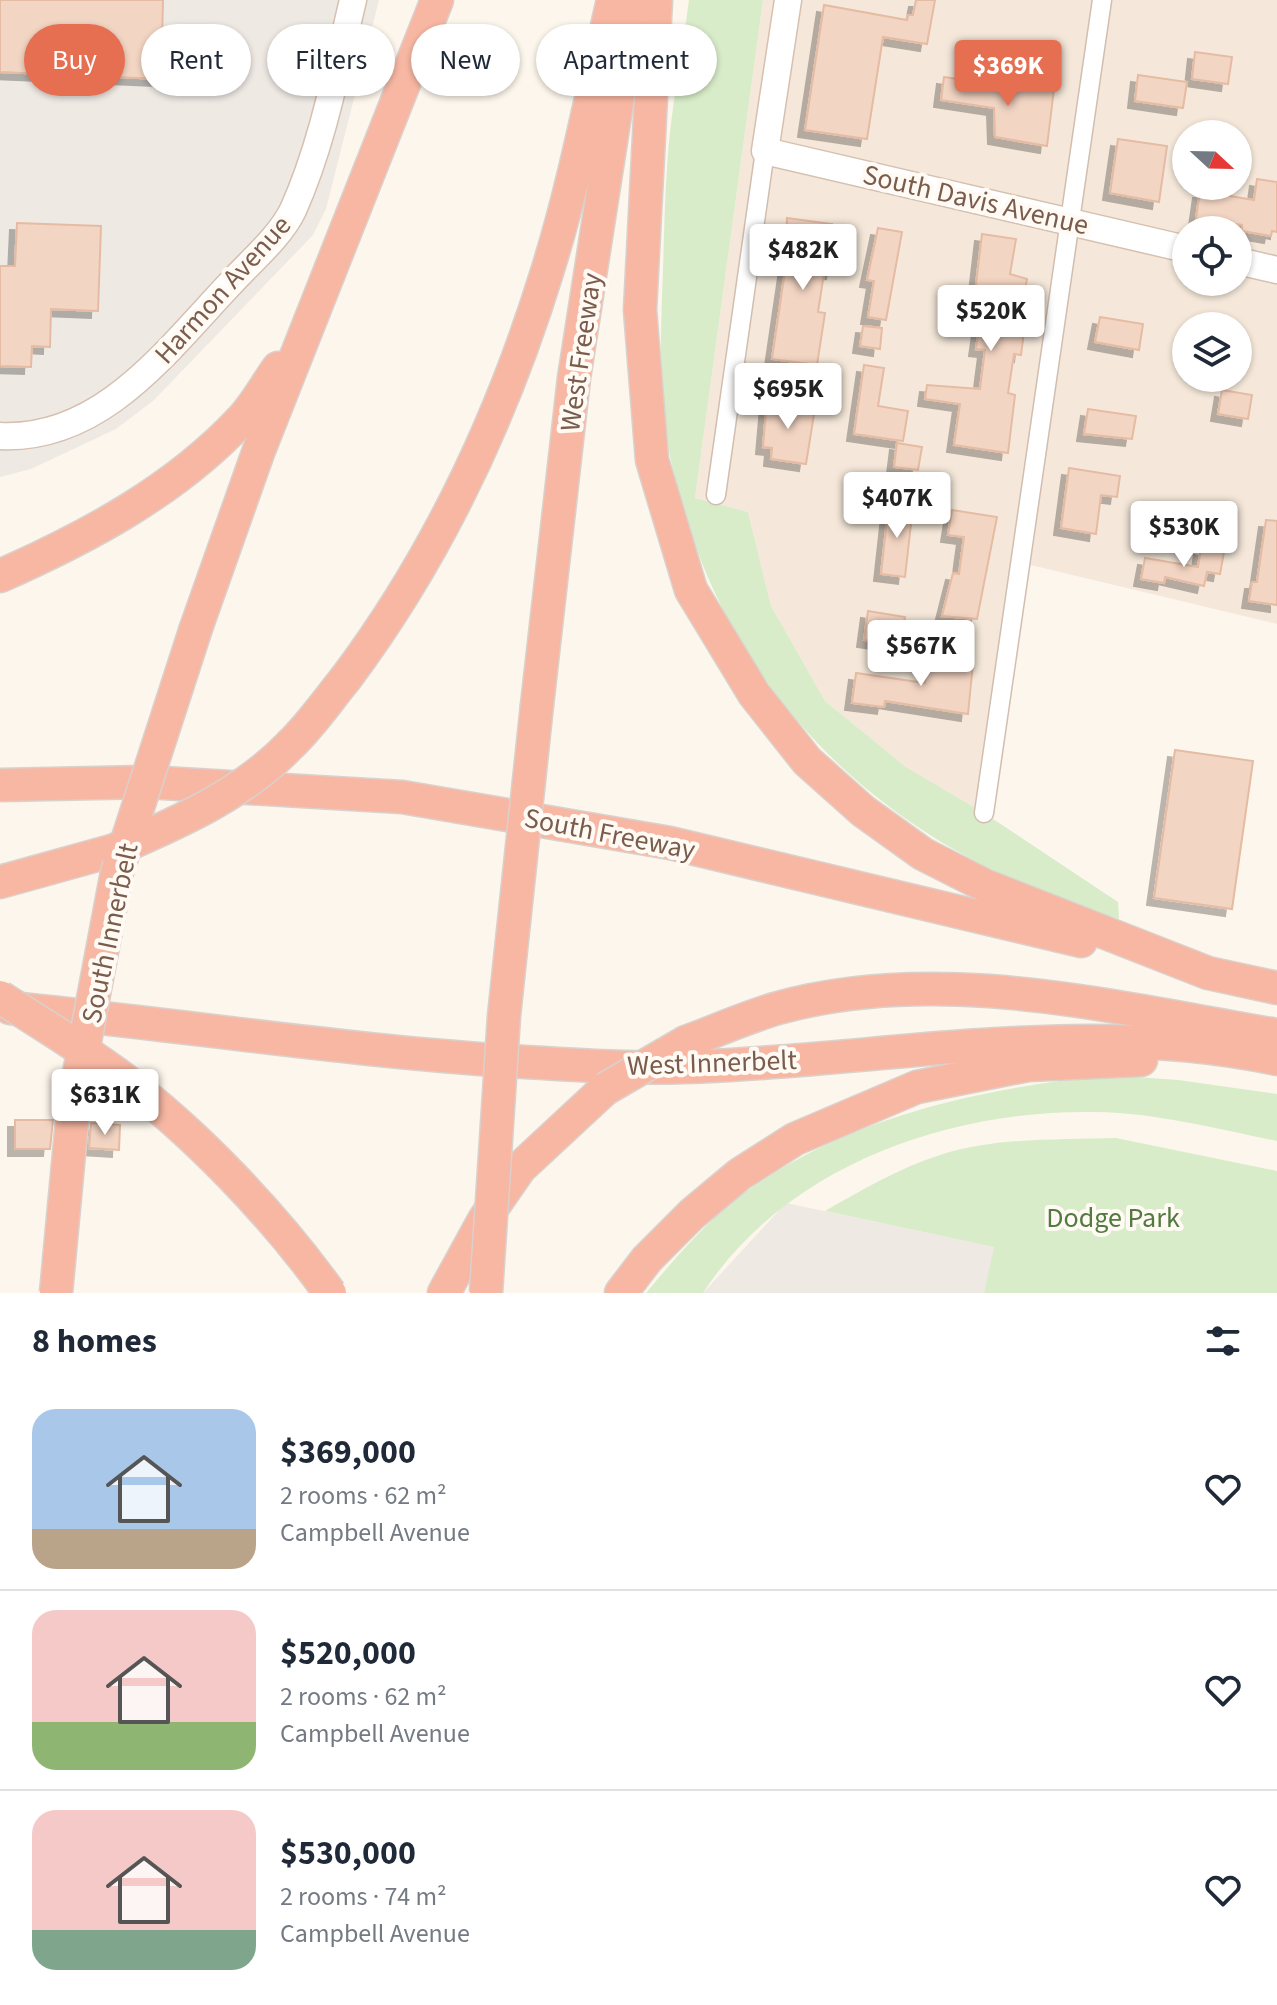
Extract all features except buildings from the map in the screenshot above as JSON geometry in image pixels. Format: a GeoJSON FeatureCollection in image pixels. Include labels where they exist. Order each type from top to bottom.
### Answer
{"type":"FeatureCollection","features":[{"type":"Feature","properties":{"kind":"highway"},"geometry":{"type":"LineString","coordinates":[[0,576],[65,547],[175,480],[244,418],[309,323],[437,0]]}},
{"type":"Feature","properties":{"kind":"highway"},"geometry":{"type":"LineString","coordinates":[[0,882],[115,850],[189,817],[244,785],[290,746],[391,618],[471,473],[507,387],[547,271],[613,0]]}},
{"type":"Feature","properties":{"kind":"highway","name":"West Freeway"},"geometry":{"type":"LineString","coordinates":[[486,1293],[504,1016],[574,378],[633,0]]}},
{"type":"Feature","properties":{"kind":"highway"},"geometry":{"type":"LineString","coordinates":[[656,0],[640,310],[652,460],[691,590],[777,725],[807,761],[863,811],[923,854],[986,886],[1208,973],[1277,988]]}},
{"type":"Feature","properties":{"kind":"highway","name":"South Innerbelt"},"geometry":{"type":"LineString","coordinates":[[56,1293],[74,1100],[117,872],[196,628],[309,323]]}},
{"type":"Feature","properties":{"kind":"highway","name":"South Freeway"},"geometry":{"type":"LineString","coordinates":[[0,785],[146,782],[417,799],[670,843],[1208,973]]}},
{"type":"Feature","properties":{"kind":"highway"},"geometry":{"type":"LineString","coordinates":[[444,1293],[484,1220],[520,1168],[605,1089],[686,1042],[777,1008],[828,997],[882,991],[943,990],[1077,1001],[1277,1035]]}},
{"type":"Feature","properties":{"kind":"highway"},"geometry":{"type":"LineString","coordinates":[[0,997],[118,1075],[164,1113],[267,1216],[330,1293]]}},
{"type":"Feature","properties":{"kind":"highway","name":"West Innerbelt"},"geometry":{"type":"LineString","coordinates":[[0,1007],[446,1057],[590,1066],[683,1068],[1026,1041],[1107,1039],[1169,1041],[1262,1056]]}},
{"type":"Feature","properties":{"kind":"highway"},"geometry":{"type":"LineString","coordinates":[[621,1293],[647,1259],[692,1214],[740,1174],[795,1139],[917,1087],[1028,1065],[1262,1056]]}},
{"type":"Feature","properties":{"kind":"street","name":"Harmon Avenue"},"geometry":{"type":"LineString","coordinates":[[0,436],[19,437],[50,430],[87,417],[121,395],[159,359],[291,214],[318,147],[353,0]]}},
{"type":"Feature","properties":{"kind":"street"},"geometry":{"type":"LineString","coordinates":[[716,495],[788,0]]}},
{"type":"Feature","properties":{"kind":"street"},"geometry":{"type":"LineString","coordinates":[[984,813],[1102,0]]}},
{"type":"Feature","properties":{"kind":"street","name":"South Davis Avenue"},"geometry":{"type":"LineString","coordinates":[[765,151],[1172,246]]}},
{"type":"Feature","properties":{"kind":"street"},"geometry":{"type":"LineString","coordinates":[[1252,264],[1277,270]]}},
{"type":"Feature","properties":{"kind":"shaded area"},"geometry":{"type":"Polygon","coordinates":[[[0,0],[379,0],[373,24],[267,24],[267,96],[355,96],[326,209],[313,235],[153,401],[116,429],[31,469],[0,477],[0,0]]]}},
{"type":"Feature","properties":{"kind":"shaded area"},"geometry":{"type":"Polygon","coordinates":[[[763,0],[1277,0],[1277,624],[1018,562],[984,813],[906,767],[825,701],[771,606],[748,512],[695,498],[763,0]]]}},
{"type":"Feature","properties":{"kind":"shaded area"},"geometry":{"type":"Polygon","coordinates":[[[786,1203],[995,1247],[984,1293],[703,1293],[786,1203]]]}},
{"type":"Feature","properties":{"kind":"green space"},"geometry":{"type":"Polygon","coordinates":[[[689,0],[763,0],[695,498],[748,512],[771,606],[825,701],[906,767],[984,813],[1118,902],[1119,919],[1033,889],[954,850],[884,802],[821,747],[767,683],[724,610],[690,530],[667,441],[661,387],[667,168],[674,96],[717,96],[717,24],[685,24],[689,0]]]}},
{"type":"Feature","properties":{"kind":"green space"},"geometry":{"type":"Polygon","coordinates":[[[1107,1075],[1178,1080],[1277,1094],[1277,1141],[1165,1118],[1096,1112],[1041,1114],[985,1121],[929,1134],[876,1153],[825,1179],[779,1210],[738,1248],[703,1293],[646,1293],[697,1235],[730,1204],[772,1174],[816,1150],[862,1129],[958,1100],[1007,1089],[1107,1075]]]}},
{"type":"Feature","properties":{"kind":"green space","name":"Dodge Park"},"geometry":{"type":"Polygon","coordinates":[[[1116,1138],[1277,1171],[1277,1293],[984,1293],[994,1247],[825,1211],[895,1173],[961,1149],[1027,1140],[1116,1138]]]}}]}
